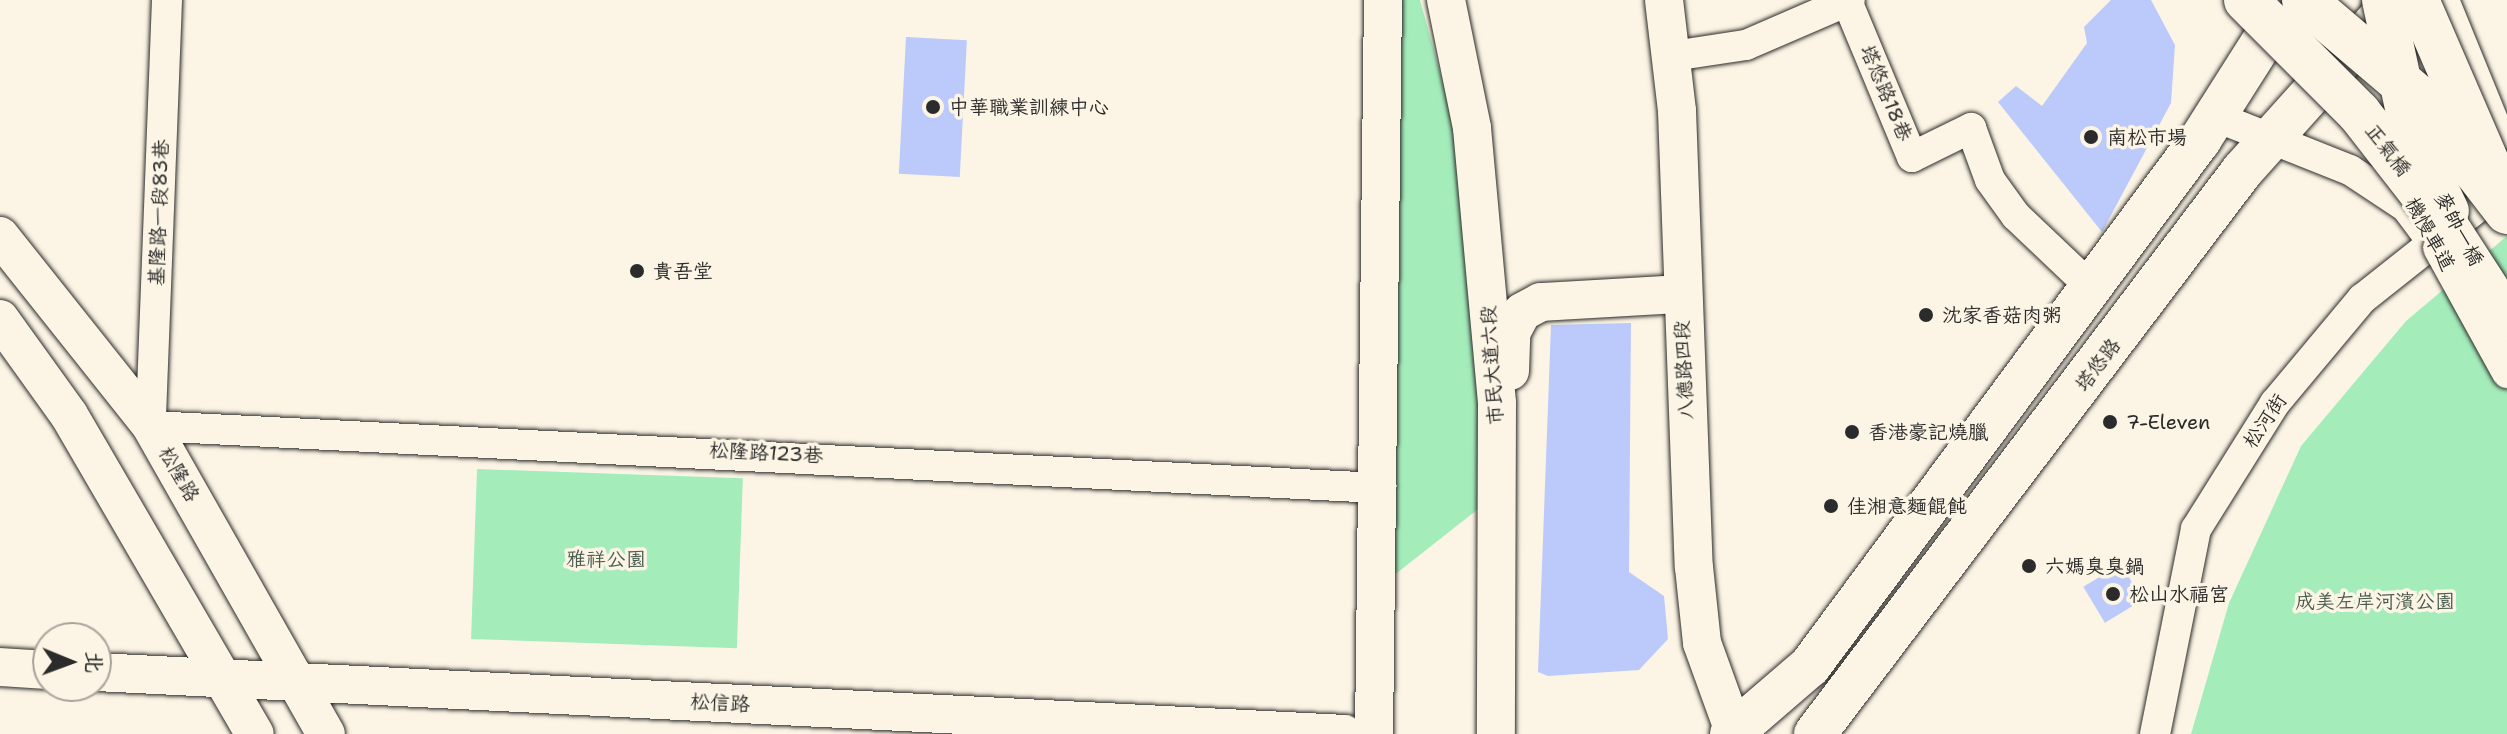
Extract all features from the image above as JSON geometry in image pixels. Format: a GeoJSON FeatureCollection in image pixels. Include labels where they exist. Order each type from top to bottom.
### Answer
{"type":"FeatureCollection","features":[{"type":"Feature","properties":{"kind":"highway","name":"正氣橋"},"geometry":{"type":"LineString","coordinates":[[2246,0],[2359,113],[2443,221],[2507,318]]}},
{"type":"Feature","properties":{"kind":"highway"},"geometry":{"type":"LineString","coordinates":[[2304,0],[2419,98],[2507,212]]}},
{"type":"Feature","properties":{"kind":"main road"},"geometry":{"type":"LineString","coordinates":[[1733,733],[1810,666],[2092,288],[2214,116],[2289,0]]}},
{"type":"Feature","properties":{"kind":"main road"},"geometry":{"type":"LineString","coordinates":[[2434,0],[2389,1],[2507,196]]}},
{"type":"Feature","properties":{"kind":"main road","name":"麥帥一橋"},"geometry":{"type":"LineString","coordinates":[[2389,1],[2412,136],[2507,318]]}},
{"type":"Feature","properties":{"kind":"main road","name":"塔悠路"},"geometry":{"type":"LineString","coordinates":[[1815,734],[2272,138],[2389,1]]}},
{"type":"Feature","properties":{"kind":"street","name":"基隆路一段83巷"},"geometry":{"type":"LineString","coordinates":[[151,426],[167,0]]}},
{"type":"Feature","properties":{"kind":"street"},"geometry":{"type":"LineString","coordinates":[[1374,734],[1381,488],[1383,0]]}},
{"type":"Feature","properties":{"kind":"street","name":"市民大道六段"},"geometry":{"type":"LineString","coordinates":[[1446,0],[1472,128],[1497,403],[1496,734]]}},
{"type":"Feature","properties":{"kind":"street","name":"八德路四段"},"geometry":{"type":"LineString","coordinates":[[1664,0],[1673,56],[1681,294],[1702,643],[1733,733]]}},
{"type":"Feature","properties":{"kind":"street","name":"機慢車道"},"geometry":{"type":"LineString","coordinates":[[2334,0],[2365,109],[2507,373]]}},
{"type":"Feature","properties":{"kind":"street"},"geometry":{"type":"LineString","coordinates":[[2444,0],[2507,155]]}},
{"type":"Feature","properties":{"kind":"street"},"geometry":{"type":"LineString","coordinates":[[1673,56],[1746,45],[1849,1]]}},
{"type":"Feature","properties":{"kind":"street","name":"塔悠路18巷"},"geometry":{"type":"LineString","coordinates":[[1849,1],[1912,157],[1971,128],[1990,180],[2016,216],[2092,288]]}},
{"type":"Feature","properties":{"kind":"street"},"geometry":{"type":"LineString","coordinates":[[2214,116],[2350,170],[2406,207],[2433,241]]}},
{"type":"Feature","properties":{"kind":"street","name":"松河街"},"geometry":{"type":"LineString","coordinates":[[2155,734],[2196,529],[2275,403],[2362,299],[2433,241],[2507,196]]}},
{"type":"Feature","properties":{"kind":"street","name":"松隆路"},"geometry":{"type":"LineString","coordinates":[[0,236],[151,426],[326,734]]}},
{"type":"Feature","properties":{"kind":"street"},"geometry":{"type":"LineString","coordinates":[[1498,541],[1511,333],[1522,312],[1541,302],[1681,294]]}},
{"type":"Feature","properties":{"kind":"street"},"geometry":{"type":"LineString","coordinates":[[0,319],[69,415],[219,678],[255,734]]}},
{"type":"Feature","properties":{"kind":"street","name":"松隆路123巷"},"geometry":{"type":"LineString","coordinates":[[151,426],[1381,488]]}},
{"type":"Feature","properties":{"kind":"street"},"geometry":{"type":"LineString","coordinates":[[0,667],[32,669]]}},
{"type":"Feature","properties":{"kind":"street","name":"松信路"},"geometry":{"type":"LineString","coordinates":[[112,673],[297,682],[906,723],[1344,734]]}},
{"type":"Feature","properties":{"kind":"green space"},"geometry":{"type":"Polygon","coordinates":[[[1387,0],[1420,0],[1452,116],[1482,372],[1482,506],[1388,580],[1387,0]]]}},
{"type":"Feature","properties":{"kind":"green space","name":"成美左岸河濱公園"},"geometry":{"type":"Polygon","coordinates":[[[2507,236],[2507,734],[2191,734],[2229,603],[2301,446],[2406,321],[2507,236]]]}},
{"type":"Feature","properties":{"kind":"green space","name":"雅祥公園"},"geometry":{"type":"Polygon","coordinates":[[[477,469],[743,478],[737,648],[471,639],[477,469]]]}},
{"type":"Feature","properties":{"kind":"building","name":"南松市場"},"geometry":{"type":"Polygon","coordinates":[[[2111,0],[2151,0],[2175,45],[2171,103],[2102,232],[1998,102],[2016,86],[2042,106],[2087,43],[2084,27],[2111,0]]]}},
{"type":"Feature","properties":{"kind":"building","name":"中華職業訓練中心"},"geometry":{"type":"Polygon","coordinates":[[[906,37],[967,40],[960,177],[899,174],[906,37]]]}},
{"type":"Feature","properties":{"kind":"building"},"geometry":{"type":"Polygon","coordinates":[[[1631,323],[1629,572],[1664,596],[1668,639],[1639,670],[1548,676],[1538,672],[1551,325],[1631,323]]]}},
{"type":"Feature","properties":{"kind":"building","name":"松山水福宮"},"geometry":{"type":"Polygon","coordinates":[[[2121,564],[2143,600],[2105,623],[2083,587],[2121,564]]]}},
{"type":"Feature","properties":{"kind":"place","name":"中華職業訓練中心"},"geometry":{"type":"Point","coordinates":[933,107]}},
{"type":"Feature","properties":{"kind":"place","name":"南松市場"},"geometry":{"type":"Point","coordinates":[2091,137]}},
{"type":"Feature","properties":{"kind":"place","name":"貴吾堂"},"geometry":{"type":"Point","coordinates":[637,271]}},
{"type":"Feature","properties":{"kind":"place","name":"沈家香菇肉粥"},"geometry":{"type":"Point","coordinates":[1926,315]}},
{"type":"Feature","properties":{"kind":"place","name":"7-Eleven"},"geometry":{"type":"Point","coordinates":[2110,422]}},
{"type":"Feature","properties":{"kind":"place","name":"香港豪記燒臘"},"geometry":{"type":"Point","coordinates":[1852,432]}},
{"type":"Feature","properties":{"kind":"place","name":"佳湘意麵餛飩"},"geometry":{"type":"Point","coordinates":[1831,506]}},
{"type":"Feature","properties":{"kind":"place","name":"六媽臭臭鍋"},"geometry":{"type":"Point","coordinates":[2029,566]}},
{"type":"Feature","properties":{"kind":"place","name":"松山水福宮"},"geometry":{"type":"Point","coordinates":[2113,594]}}]}
